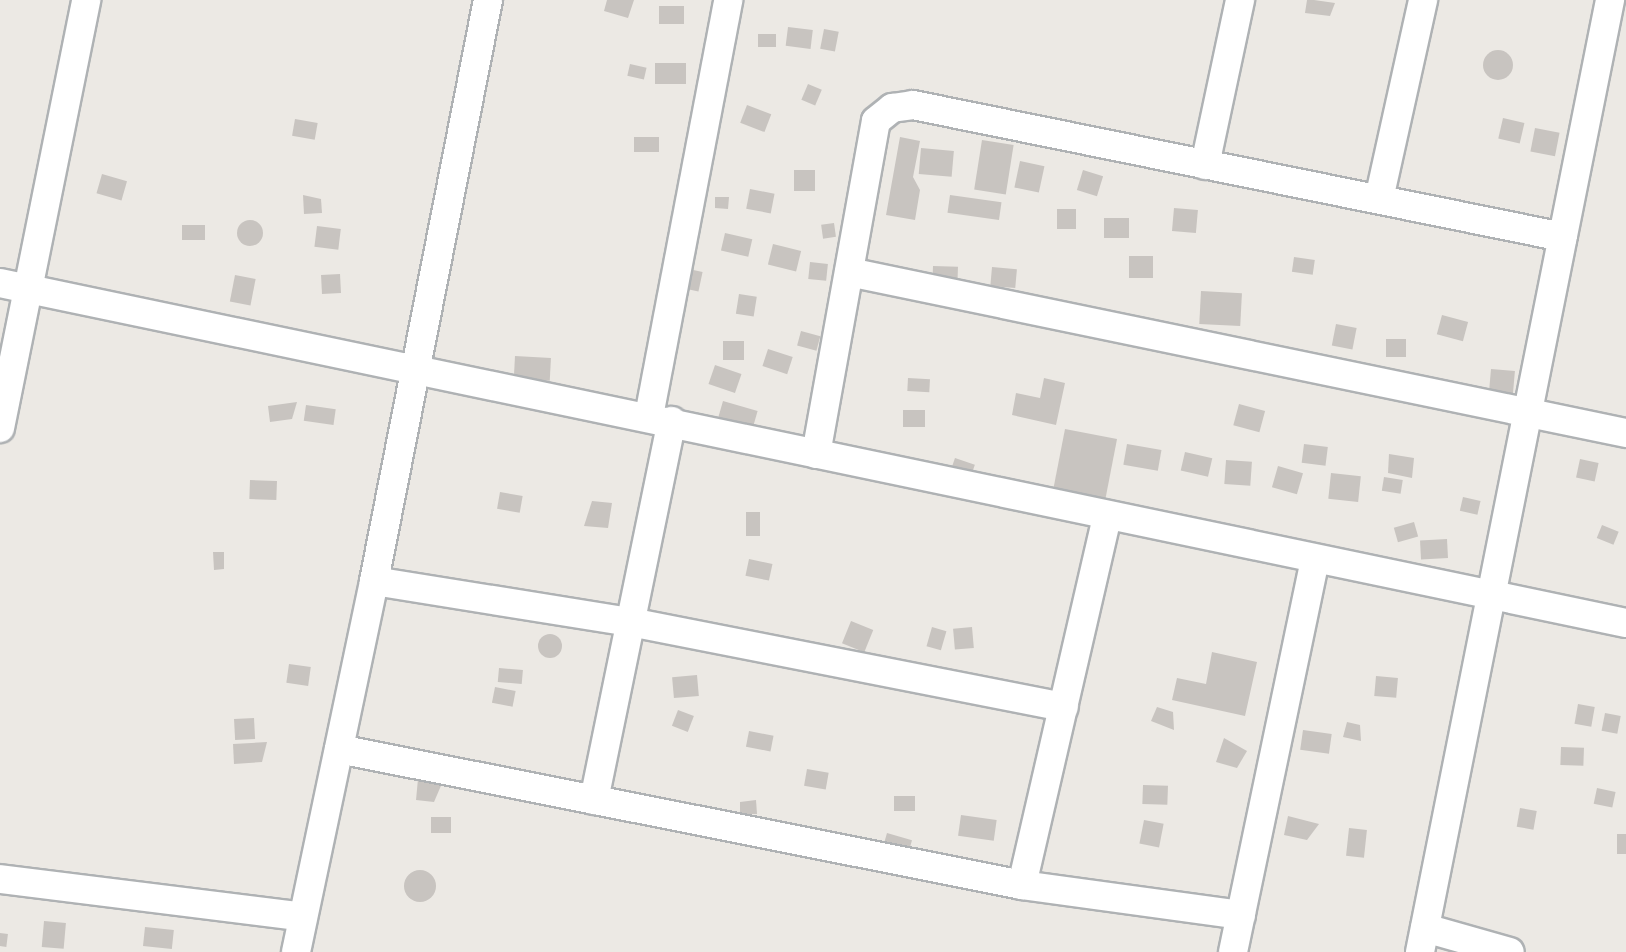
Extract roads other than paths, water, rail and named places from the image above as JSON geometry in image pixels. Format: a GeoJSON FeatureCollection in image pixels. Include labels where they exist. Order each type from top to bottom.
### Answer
{"type":"FeatureCollection","features":[{"type":"Feature","properties":{"kind":"street"},"geometry":{"type":"LineString","coordinates":[[0,428],[86,0]]}},
{"type":"Feature","properties":{"kind":"street"},"geometry":{"type":"LineString","coordinates":[[296,952],[374,581],[488,0]]}},
{"type":"Feature","properties":{"kind":"street"},"geometry":{"type":"LineString","coordinates":[[594,800],[630,622],[660,419],[728,0]]}},
{"type":"Feature","properties":{"kind":"street"},"geometry":{"type":"LineString","coordinates":[[1205,165],[1240,0]]}},
{"type":"Feature","properties":{"kind":"street"},"geometry":{"type":"LineString","coordinates":[[1379,200],[1423,0]]}},
{"type":"Feature","properties":{"kind":"street"},"geometry":{"type":"LineString","coordinates":[[1510,952],[1423,940],[1610,0]]}},
{"type":"Feature","properties":{"kind":"street"},"geometry":{"type":"LineString","coordinates":[[816,454],[876,121],[892,108],[913,105],[1563,237]]}},
{"type":"Feature","properties":{"kind":"street"},"geometry":{"type":"LineString","coordinates":[[849,272],[1626,433]]}},
{"type":"Feature","properties":{"kind":"street"},"geometry":{"type":"LineString","coordinates":[[0,283],[660,419],[1315,560],[1493,592],[1626,623]]}},
{"type":"Feature","properties":{"kind":"street"},"geometry":{"type":"LineString","coordinates":[[1022,885],[1107,516]]}},
{"type":"Feature","properties":{"kind":"street"},"geometry":{"type":"LineString","coordinates":[[1233,952],[1315,560]]}},
{"type":"Feature","properties":{"kind":"street"},"geometry":{"type":"LineString","coordinates":[[374,581],[630,622],[1064,707]]}},
{"type":"Feature","properties":{"kind":"street"},"geometry":{"type":"LineString","coordinates":[[339,749],[1022,885],[1241,915]]}},
{"type":"Feature","properties":{"kind":"street"},"geometry":{"type":"LineString","coordinates":[[0,879],[303,916]]}}]}
